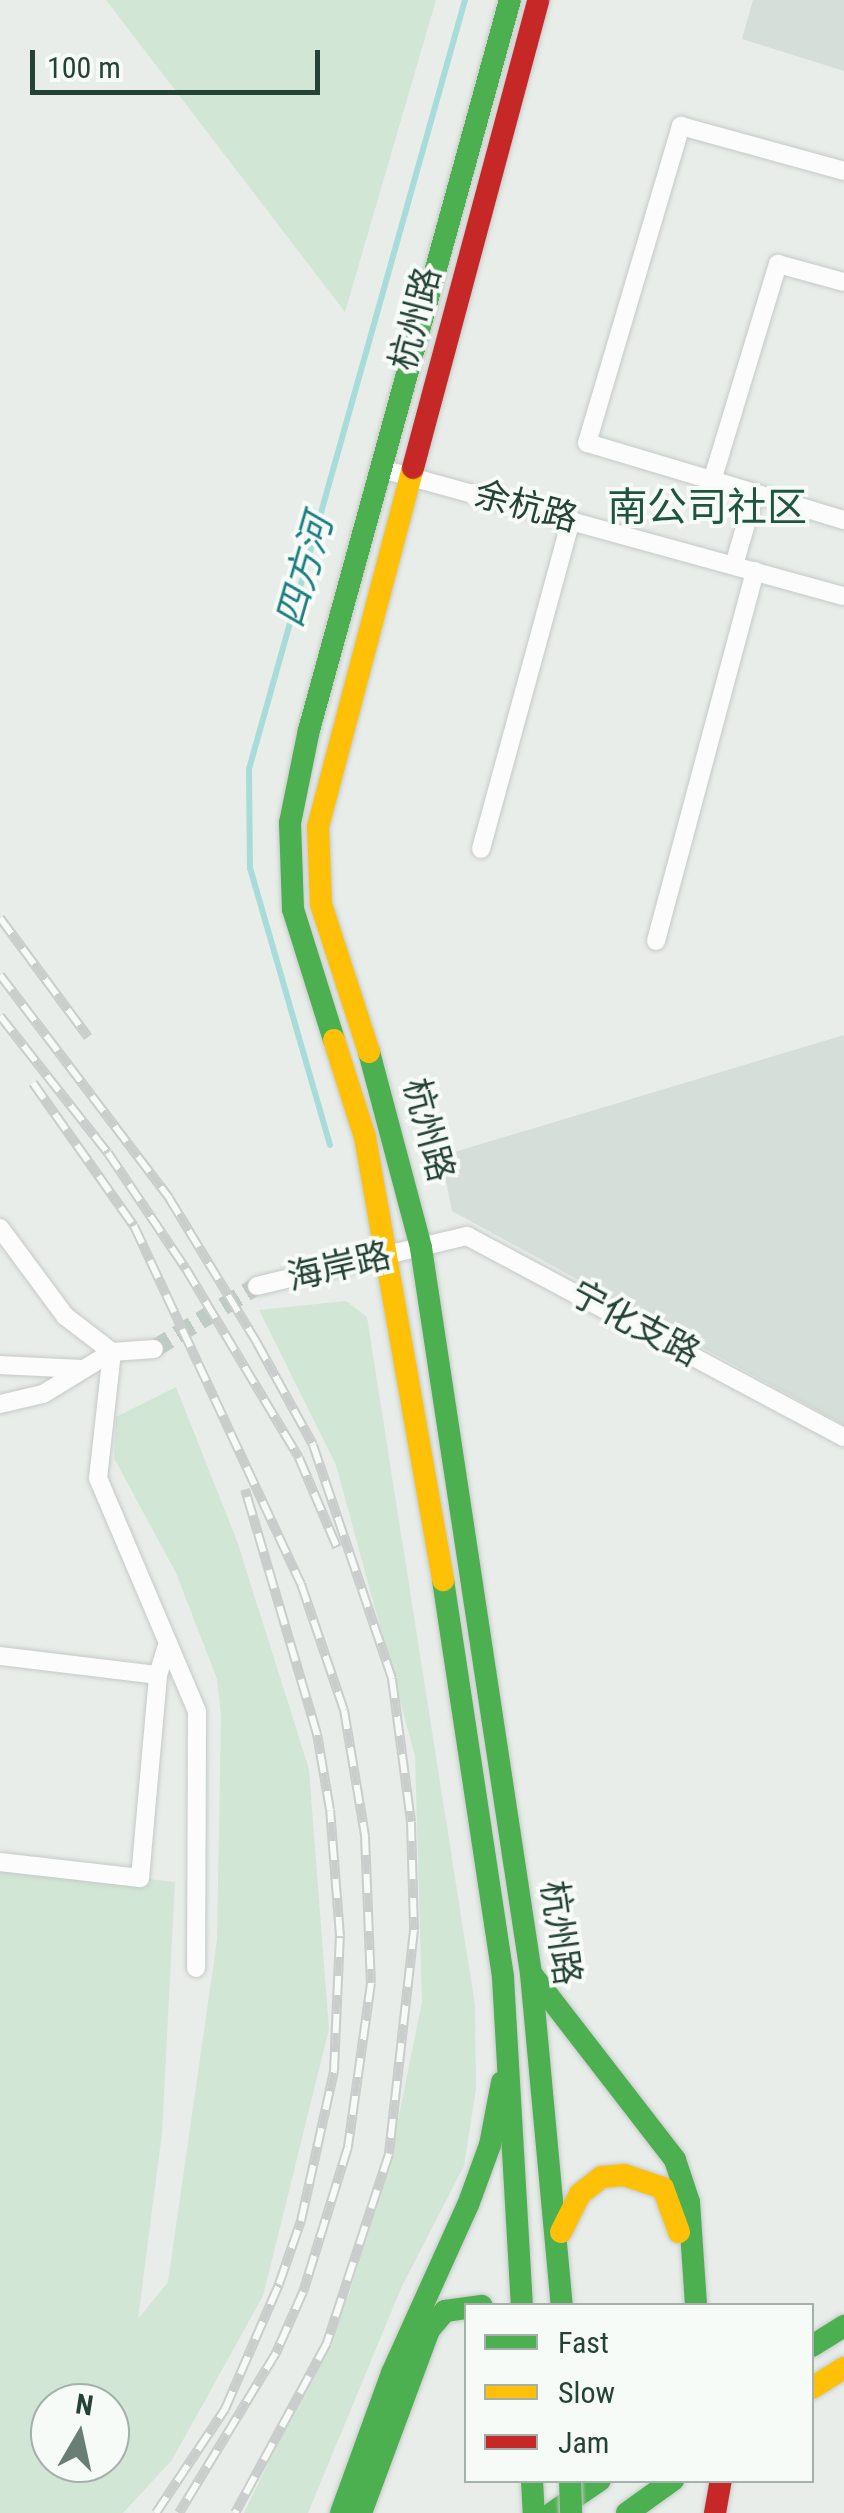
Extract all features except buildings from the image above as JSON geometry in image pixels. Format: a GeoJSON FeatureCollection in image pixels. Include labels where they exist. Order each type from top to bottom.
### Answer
{"type":"FeatureCollection","features":[{"type":"Feature","properties":{"kind":"main road","name":"杭州路"},"geometry":{"type":"LineString","coordinates":[[510,0],[294,798],[290,882],[297,926],[365,1137],[393,1255],[508,2049],[522,2303]]}},
{"type":"Feature","properties":{"kind":"main road","name":"杭州路"},"geometry":{"type":"LineString","coordinates":[[538,0],[337,737],[318,845],[322,904],[386,1104],[421,1248],[531,1974],[560,2236],[562,2303]]}},
{"type":"Feature","properties":{"kind":"main road"},"geometry":{"type":"LineString","coordinates":[[531,1974],[675,2160],[689,2202],[696,2303]]}},
{"type":"Feature","properties":{"kind":"main road"},"geometry":{"type":"LineString","coordinates":[[342,2513],[392,2373],[490,2146],[508,2049]]}},
{"type":"Feature","properties":{"kind":"main road"},"geometry":{"type":"LineString","coordinates":[[560,2236],[580,2194],[602,2177],[645,2178],[663,2188],[679,2226],[682,2303]]}},
{"type":"Feature","properties":{"kind":"main road"},"geometry":{"type":"LineString","coordinates":[[360,2513],[429,2330],[446,2311],[464,2308]]}},
{"type":"Feature","properties":{"kind":"main road"},"geometry":{"type":"LineString","coordinates":[[814,2345],[844,2326]]}},
{"type":"Feature","properties":{"kind":"main road"},"geometry":{"type":"LineString","coordinates":[[814,2387],[844,2368]]}},
{"type":"Feature","properties":{"kind":"main road"},"geometry":{"type":"LineString","coordinates":[[532,2483],[534,2513]]}},
{"type":"Feature","properties":{"kind":"main road"},"geometry":{"type":"LineString","coordinates":[[570,2483],[572,2513]]}},
{"type":"Feature","properties":{"kind":"main road"},"geometry":{"type":"LineString","coordinates":[[552,2513],[596,2483]]}},
{"type":"Feature","properties":{"kind":"main road"},"geometry":{"type":"LineString","coordinates":[[627,2513],[668,2483]]}},
{"type":"Feature","properties":{"kind":"main road"},"geometry":{"type":"LineString","coordinates":[[715,2513],[720,2483]]}},
{"type":"Feature","properties":{"kind":"street"},"geometry":{"type":"LineString","coordinates":[[844,171],[682,126],[587,443],[844,520]]}},
{"type":"Feature","properties":{"kind":"street"},"geometry":{"type":"LineString","coordinates":[[712,480],[778,264],[844,282]]}},
{"type":"Feature","properties":{"kind":"street","name":"余杭路"},"geometry":{"type":"LineString","coordinates":[[382,469],[844,596]]}},
{"type":"Feature","properties":{"kind":"street"},"geometry":{"type":"LineString","coordinates":[[734,565],[755,494]]}},
{"type":"Feature","properties":{"kind":"street"},"geometry":{"type":"LineString","coordinates":[[481,849],[571,518]]}},
{"type":"Feature","properties":{"kind":"street"},"geometry":{"type":"LineString","coordinates":[[656,941],[755,571]]}},
{"type":"Feature","properties":{"kind":"street"},"geometry":{"type":"LineString","coordinates":[[0,1228],[65,1316],[112,1352]]}},
{"type":"Feature","properties":{"kind":"street","name":"宁化支路"},"geometry":{"type":"LineString","coordinates":[[421,1248],[467,1236],[487,1244],[844,1438]]}},
{"type":"Feature","properties":{"kind":"street","name":"海岸路"},"geometry":{"type":"LineString","coordinates":[[258,1286],[421,1248]]}},
{"type":"Feature","properties":{"kind":"street"},"geometry":{"type":"LineString","coordinates":[[0,1404],[43,1394],[112,1352],[154,1349]]}},
{"type":"Feature","properties":{"kind":"street"},"geometry":{"type":"LineString","coordinates":[[112,1352],[98,1478],[197,1711],[196,1968]]}},
{"type":"Feature","properties":{"kind":"street"},"geometry":{"type":"LineString","coordinates":[[0,1365],[81,1369]]}},
{"type":"Feature","properties":{"kind":"street"},"geometry":{"type":"LineString","coordinates":[[0,1862],[140,1878],[158,1675],[168,1642]]}},
{"type":"Feature","properties":{"kind":"street"},"geometry":{"type":"LineString","coordinates":[[0,1656],[158,1675]]}},
{"type":"Feature","properties":{"kind":"shaded area"},"geometry":{"type":"Polygon","coordinates":[[[753,0],[844,0],[844,71],[742,39],[753,0]]]}},
{"type":"Feature","properties":{"kind":"shaded area"},"geometry":{"type":"Polygon","coordinates":[[[844,1035],[844,1425],[452,1211],[441,1156],[844,1035]]]}},
{"type":"Feature","properties":{"kind":"green space"},"geometry":{"type":"Polygon","coordinates":[[[106,0],[436,0],[345,312],[106,0]]]}},
{"type":"Feature","properties":{"kind":"green space"},"geometry":{"type":"Polygon","coordinates":[[[346,1301],[367,1317],[475,2005],[476,2089],[464,2166],[402,2286],[308,2513],[244,2513],[349,2294],[393,2145],[422,2002],[415,1756],[336,1465],[259,1310],[346,1301]]]}},
{"type":"Feature","properties":{"kind":"green space"},"geometry":{"type":"Polygon","coordinates":[[[176,1387],[237,1541],[309,1769],[329,2029],[263,2296],[172,2460],[123,2513],[0,2513],[0,1862],[175,1882],[162,2133],[138,2319],[168,2282],[217,1940],[221,1716],[217,1679],[176,1573],[114,1458],[116,1417],[176,1387]]]}},
{"type":"Feature","properties":{"kind":"waterway","name":"四方河"},"geometry":{"type":"LineString","coordinates":[[330,1145],[250,868],[249,769],[465,0]]}},
{"type":"Feature","properties":{"kind":"tunnel"},"geometry":{"type":"LineString","coordinates":[[154,1349],[257,1286]]}},
{"type":"Feature","properties":{"kind":"railway"},"geometry":{"type":"LineString","coordinates":[[0,918],[88,1037]]}},
{"type":"Feature","properties":{"kind":"railway"},"geometry":{"type":"LineString","coordinates":[[0,975],[169,1198],[257,1343],[313,1445],[392,1679],[411,1822],[414,1930],[389,2154],[327,2343],[235,2513]]}},
{"type":"Feature","properties":{"kind":"railway"},"geometry":{"type":"LineString","coordinates":[[0,1016],[108,1153],[186,1269],[299,1458],[337,1547]]}},
{"type":"Feature","properties":{"kind":"railway"},"geometry":{"type":"LineString","coordinates":[[33,1083],[134,1226],[301,1584],[344,1710],[365,1836],[371,1983],[348,2147],[303,2292],[276,2353],[179,2513]]}},
{"type":"Feature","properties":{"kind":"railway"},"geometry":{"type":"LineString","coordinates":[[156,2513],[225,2409],[279,2284],[301,2221],[334,2071],[340,1936],[330,1810],[317,1734],[245,1489]]}},
{"type":"Feature","properties":{"kind":"traffic: fast"},"geometry":{"type":"LineString","coordinates":[[334,1040],[293,909],[290,823],[309,730],[510,0]]}},
{"type":"Feature","properties":{"kind":"traffic: fast"},"geometry":{"type":"LineString","coordinates":[[369,1052],[421,1248],[531,1974],[562,2303]]}},
{"type":"Feature","properties":{"kind":"traffic: fast"},"geometry":{"type":"LineString","coordinates":[[443,1580],[503,1978],[522,2303]]}},
{"type":"Feature","properties":{"kind":"traffic: fast"},"geometry":{"type":"LineString","coordinates":[[533,1976],[675,2160],[689,2202],[696,2303]]}},
{"type":"Feature","properties":{"kind":"traffic: fast"},"geometry":{"type":"LineString","coordinates":[[341,2513],[392,2373],[468,2205],[490,2145],[502,2082]]}},
{"type":"Feature","properties":{"kind":"traffic: fast"},"geometry":{"type":"LineString","coordinates":[[361,2513],[429,2330],[445,2311],[464,2308]]}},
{"type":"Feature","properties":{"kind":"traffic: fast"},"geometry":{"type":"LineString","coordinates":[[814,2345],[844,2326]]}},
{"type":"Feature","properties":{"kind":"traffic: fast"},"geometry":{"type":"LineString","coordinates":[[532,2483],[534,2513]]}},
{"type":"Feature","properties":{"kind":"traffic: fast"},"geometry":{"type":"LineString","coordinates":[[570,2483],[571,2513]]}},
{"type":"Feature","properties":{"kind":"traffic: fast"},"geometry":{"type":"LineString","coordinates":[[552,2513],[596,2483]]}},
{"type":"Feature","properties":{"kind":"traffic: fast"},"geometry":{"type":"LineString","coordinates":[[627,2513],[669,2483]]}},
{"type":"Feature","properties":{"kind":"traffic: slow"},"geometry":{"type":"LineString","coordinates":[[369,1052],[321,904],[318,827],[413,468]]}},
{"type":"Feature","properties":{"kind":"traffic: slow"},"geometry":{"type":"LineString","coordinates":[[334,1040],[365,1137],[443,1580]]}},
{"type":"Feature","properties":{"kind":"traffic: slow"},"geometry":{"type":"LineString","coordinates":[[561,2232],[580,2194],[602,2177],[624,2175],[663,2188],[679,2232]]}},
{"type":"Feature","properties":{"kind":"traffic: slow"},"geometry":{"type":"LineString","coordinates":[[814,2387],[844,2368]]}},
{"type":"Feature","properties":{"kind":"traffic: jam"},"geometry":{"type":"LineString","coordinates":[[413,468],[538,0]]}},
{"type":"Feature","properties":{"kind":"traffic: jam"},"geometry":{"type":"LineString","coordinates":[[715,2513],[720,2483]]}},
{"type":"Feature","properties":{"kind":"district","name":"南公司社区"},"geometry":{"type":"Point","coordinates":[707,508]}}]}
